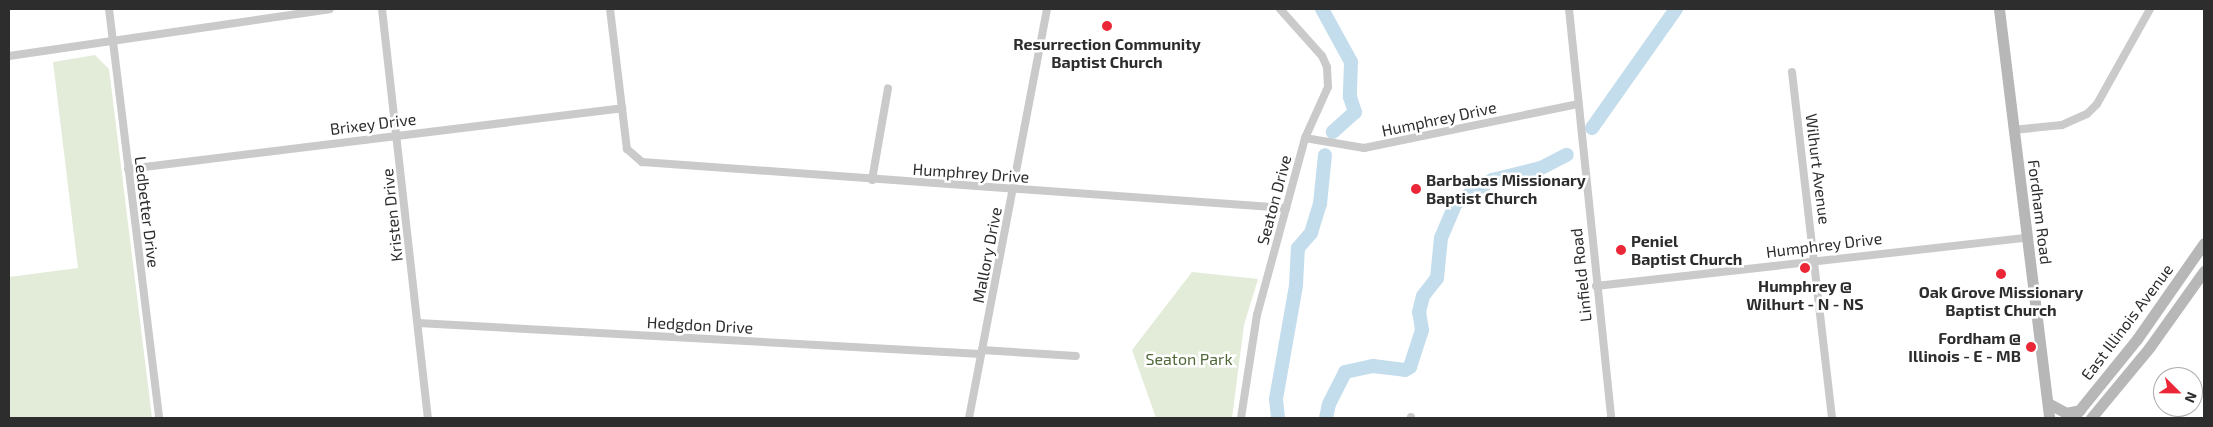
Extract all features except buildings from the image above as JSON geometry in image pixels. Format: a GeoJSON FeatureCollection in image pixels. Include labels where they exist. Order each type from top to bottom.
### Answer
{"type":"FeatureCollection","features":[{"type":"Feature","properties":{"kind":"main road","name":"Fordham Road"},"geometry":{"type":"LineString","coordinates":[[1999,9],[2049,418]]}},
{"type":"Feature","properties":{"kind":"main road","name":"East Illinois Avenue"},"geometry":{"type":"LineString","coordinates":[[2077,414],[2137,339],[2204,243]]}},
{"type":"Feature","properties":{"kind":"main road","name":"East Illinois Avenue"},"geometry":{"type":"LineString","coordinates":[[2091,418],[2149,348],[2204,271]]}},
{"type":"Feature","properties":{"kind":"main road"},"geometry":{"type":"LineString","coordinates":[[2137,339],[2149,348]]}},
{"type":"Feature","properties":{"kind":"main road"},"geometry":{"type":"LineString","coordinates":[[2048,403],[2066,412],[2077,414]]}},
{"type":"Feature","properties":{"kind":"street","name":"Ledbetter Drive"},"geometry":{"type":"LineString","coordinates":[[110,9],[159,418]]}},
{"type":"Feature","properties":{"kind":"street"},"geometry":{"type":"LineString","coordinates":[[9,56],[330,9]]}},
{"type":"Feature","properties":{"kind":"street","name":"Kristen Drive"},"geometry":{"type":"LineString","coordinates":[[382,9],[428,418]]}},
{"type":"Feature","properties":{"kind":"street"},"geometry":{"type":"LineString","coordinates":[[610,9],[622,108]]}},
{"type":"Feature","properties":{"kind":"street","name":"Mallory Drive"},"geometry":{"type":"LineString","coordinates":[[969,418],[1047,9]]}},
{"type":"Feature","properties":{"kind":"street","name":"Seaton Drive"},"geometry":{"type":"LineString","coordinates":[[1241,418],[1255,324],[1305,138],[1328,87],[1327,67],[1315,46],[1280,9]]}},
{"type":"Feature","properties":{"kind":"street","name":"Linfield Road"},"geometry":{"type":"LineString","coordinates":[[1569,9],[1611,418]]}},
{"type":"Feature","properties":{"kind":"street"},"geometry":{"type":"LineString","coordinates":[[2013,130],[2062,125],[2087,114],[2097,104],[2150,9]]}},
{"type":"Feature","properties":{"kind":"street","name":"Wilhurt Avenue"},"geometry":{"type":"LineString","coordinates":[[1792,72],[1816,260],[1832,418]]}},
{"type":"Feature","properties":{"kind":"street"},"geometry":{"type":"LineString","coordinates":[[872,180],[888,88]]}},
{"type":"Feature","properties":{"kind":"street","name":"Humphrey Drive"},"geometry":{"type":"LineString","coordinates":[[1305,138],[1364,148],[1578,104]]}},
{"type":"Feature","properties":{"kind":"street","name":"Brixey Drive"},"geometry":{"type":"LineString","coordinates":[[128,169],[622,108]]}},
{"type":"Feature","properties":{"kind":"street","name":"Humphrey Drive"},"geometry":{"type":"LineString","coordinates":[[622,108],[627,149],[633,157],[653,165],[1286,208]]}},
{"type":"Feature","properties":{"kind":"street","name":"Humphrey Drive"},"geometry":{"type":"LineString","coordinates":[[1596,286],[2027,238]]}},
{"type":"Feature","properties":{"kind":"street","name":"Hedgdon Drive"},"geometry":{"type":"LineString","coordinates":[[418,323],[1076,356]]}},
{"type":"Feature","properties":{"kind":"green space"},"geometry":{"type":"Polygon","coordinates":[[[95,55],[109,69],[152,418],[9,418],[9,277],[78,268],[53,62],[95,55]]]}},
{"type":"Feature","properties":{"kind":"green space","name":"Seaton Park"},"geometry":{"type":"Polygon","coordinates":[[[1192,272],[1258,279],[1244,325],[1232,418],[1156,418],[1132,350],[1192,272]]]}},
{"type":"Feature","properties":{"kind":"waterway"},"geometry":{"type":"LineString","coordinates":[[1322,9],[1351,62],[1350,97],[1355,112],[1333,132]]}},
{"type":"Feature","properties":{"kind":"waterway"},"geometry":{"type":"LineString","coordinates":[[1592,128],[1676,9]]}},
{"type":"Feature","properties":{"kind":"waterway"},"geometry":{"type":"LineString","coordinates":[[1278,418],[1276,399],[1296,285],[1298,248],[1311,233],[1320,204],[1325,155]]}},
{"type":"Feature","properties":{"kind":"waterway"},"geometry":{"type":"LineString","coordinates":[[1326,418],[1329,404],[1345,372],[1373,366],[1405,370],[1410,367],[1422,330],[1419,312],[1423,296],[1437,278],[1441,238],[1456,203],[1492,180],[1541,168],[1567,155]]}},
{"type":"Feature","properties":{"kind":"place","name":"Resurrection Community Baptist Church"},"geometry":{"type":"Point","coordinates":[1107,26]}},
{"type":"Feature","properties":{"kind":"place","name":"Barbabas Missionary Baptist Church"},"geometry":{"type":"Point","coordinates":[1416,189]}},
{"type":"Feature","properties":{"kind":"place","name":"Peniel Baptist Church"},"geometry":{"type":"Point","coordinates":[1621,250]}},
{"type":"Feature","properties":{"kind":"place","name":"Humphrey @ Wilhurt - N - NS"},"geometry":{"type":"Point","coordinates":[1805,268]}},
{"type":"Feature","properties":{"kind":"place","name":"Oak Grove Missionary Baptist Church"},"geometry":{"type":"Point","coordinates":[2001,274]}},
{"type":"Feature","properties":{"kind":"place","name":"Fordham @ Illinois - E - MB"},"geometry":{"type":"Point","coordinates":[2031,347]}}]}
